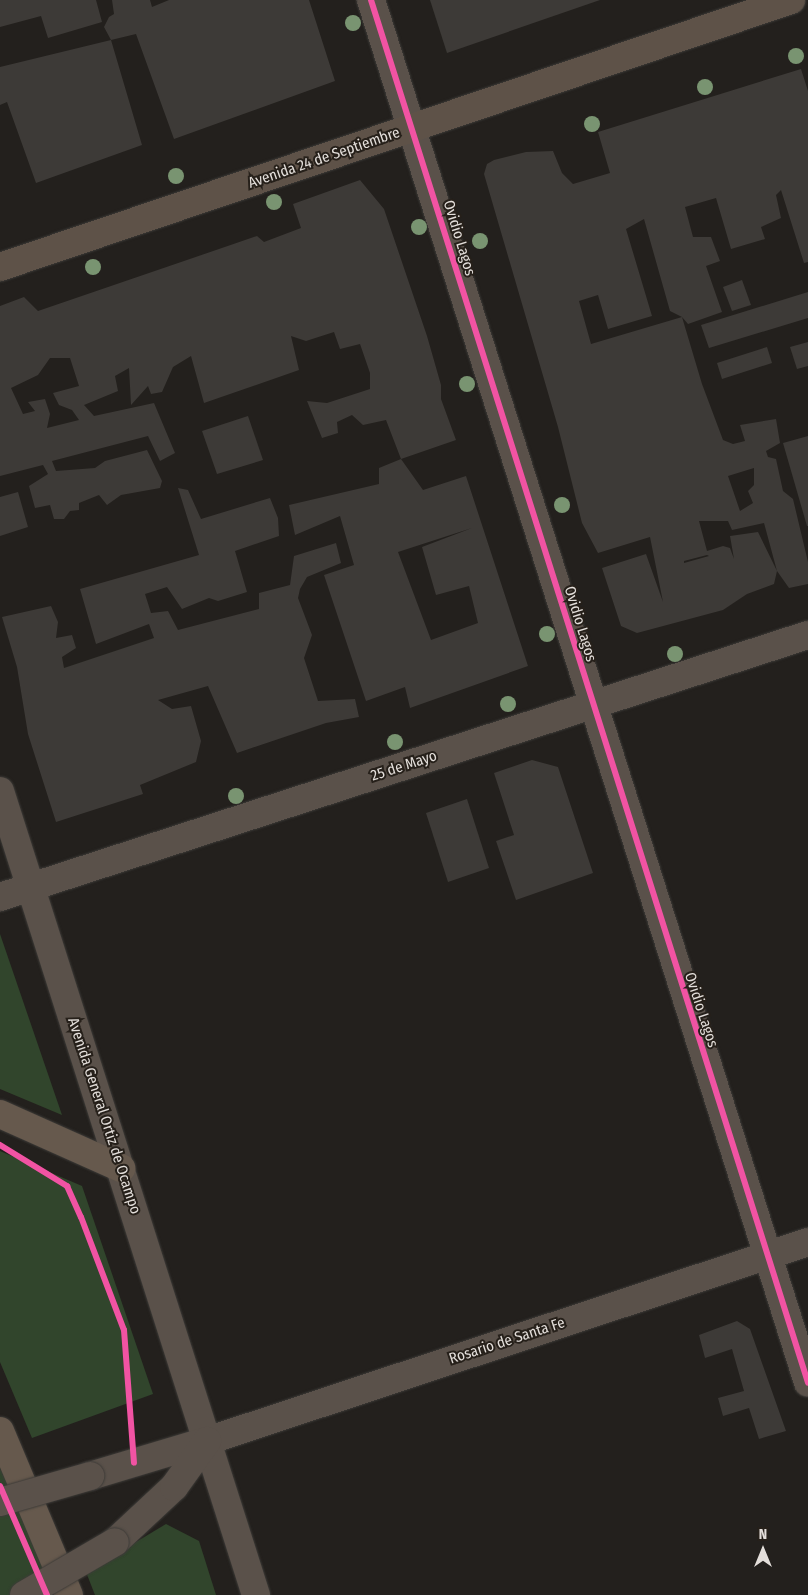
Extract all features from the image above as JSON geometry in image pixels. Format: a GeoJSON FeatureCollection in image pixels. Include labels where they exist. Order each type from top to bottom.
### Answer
{"type":"FeatureCollection","features":[{"type":"Feature","properties":{"kind":"main road","name":"Avenida 24 de Septiembre"},"geometry":{"type":"LineString","coordinates":[[0,267],[791,0]]}},
{"type":"Feature","properties":{"kind":"main road"},"geometry":{"type":"LineString","coordinates":[[0,1114],[121,1168]]}},
{"type":"Feature","properties":{"kind":"main road"},"geometry":{"type":"LineString","coordinates":[[0,1431],[69,1595]]}},
{"type":"Feature","properties":{"kind":"street","name":"Ovidio Lagos"},"geometry":{"type":"LineString","coordinates":[[371,0],[592,705],[808,1383]]}},
{"type":"Feature","properties":{"kind":"street","name":"25 de Mayo"},"geometry":{"type":"LineString","coordinates":[[0,897],[808,635]]}},
{"type":"Feature","properties":{"kind":"street","name":"Avenida General Ortiz de Ocampo"},"geometry":{"type":"LineString","coordinates":[[0,791],[256,1595]]}},
{"type":"Feature","properties":{"kind":"street","name":"Rosario de Santa Fe"},"geometry":{"type":"LineString","coordinates":[[0,1502],[207,1441],[808,1242]]}},
{"type":"Feature","properties":{"kind":"street"},"geometry":{"type":"LineString","coordinates":[[24,1595],[115,1542],[174,1487],[207,1441]]}},
{"type":"Feature","properties":{"kind":"green space"},"geometry":{"type":"Polygon","coordinates":[[[0,934],[62,1115],[0,1089],[0,934]]]}},
{"type":"Feature","properties":{"kind":"green space"},"geometry":{"type":"Polygon","coordinates":[[[0,1151],[82,1186],[153,1394],[32,1438],[0,1362],[0,1151]]]}},
{"type":"Feature","properties":{"kind":"green space"},"geometry":{"type":"Polygon","coordinates":[[[0,1431],[69,1595],[0,1595],[0,1431]]]}},
{"type":"Feature","properties":{"kind":"green space"},"geometry":{"type":"Polygon","coordinates":[[[166,1524],[199,1541],[216,1595],[95,1595],[86,1572],[166,1524]]]}},
{"type":"Feature","properties":{"kind":"building"},"geometry":{"type":"Polygon","coordinates":[[[0,0],[96,0],[102,22],[48,38],[41,16],[0,27],[0,0]]]}},
{"type":"Feature","properties":{"kind":"building"},"geometry":{"type":"Polygon","coordinates":[[[112,0],[150,0],[152,7],[169,0],[309,0],[335,81],[174,139],[136,34],[111,40],[104,27],[109,17],[114,14],[112,0]]]}},
{"type":"Feature","properties":{"kind":"building"},"geometry":{"type":"Polygon","coordinates":[[[430,0],[600,0],[447,53],[430,0]]]}},
{"type":"Feature","properties":{"kind":"building"},"geometry":{"type":"Polygon","coordinates":[[[111,40],[142,145],[36,183],[7,102],[0,105],[0,67],[111,40]]]}},
{"type":"Feature","properties":{"kind":"building"},"geometry":{"type":"Polygon","coordinates":[[[801,69],[808,91],[808,262],[804,263],[781,190],[776,195],[781,218],[761,227],[765,239],[731,249],[716,198],[685,207],[693,237],[711,237],[720,261],[706,266],[722,312],[688,324],[682,317],[702,384],[723,440],[733,444],[745,441],[740,425],[776,419],[780,443],[766,451],[768,457],[776,459],[783,491],[793,499],[808,562],[808,584],[789,588],[777,571],[774,584],[747,594],[723,610],[637,633],[621,626],[602,568],[646,554],[663,602],[650,537],[598,553],[582,523],[558,427],[484,174],[487,164],[494,160],[526,152],[553,151],[562,173],[573,184],[610,173],[598,132],[801,69]],[[644,219],[626,229],[652,316],[608,329],[598,295],[579,301],[591,344],[682,317],[670,311],[644,219]],[[754,468],[728,476],[740,511],[753,503],[748,491],[754,485],[754,468]],[[699,521],[707,551],[723,546],[730,548],[734,559],[730,536],[758,532],[777,571],[764,523],[732,530],[728,521],[699,521]],[[709,556],[684,561],[684,563],[709,556]]]}},
{"type":"Feature","properties":{"kind":"building"},"geometry":{"type":"Polygon","coordinates":[[[360,180],[384,209],[427,336],[441,385],[441,399],[456,440],[401,459],[386,420],[363,425],[352,415],[337,422],[338,433],[322,438],[307,401],[327,403],[370,389],[370,373],[360,344],[340,349],[334,332],[306,341],[291,336],[299,370],[204,403],[191,356],[173,367],[162,392],[151,394],[148,386],[131,405],[129,368],[115,376],[118,391],[84,405],[94,416],[154,403],[175,453],[160,461],[148,436],[52,461],[56,471],[95,468],[105,461],[147,450],[162,481],[160,488],[121,495],[107,505],[99,495],[79,503],[79,510],[70,511],[64,519],[54,519],[50,505],[35,508],[29,486],[48,474],[43,465],[0,476],[0,306],[24,297],[38,311],[257,236],[264,242],[301,228],[293,204],[360,180]],[[50,358],[38,375],[11,388],[23,414],[35,411],[28,402],[45,399],[50,414],[47,428],[79,420],[72,410],[59,405],[53,393],[79,386],[70,358],[50,358]]]}},
{"type":"Feature","properties":{"kind":"building"},"geometry":{"type":"Polygon","coordinates":[[[742,280],[751,305],[732,311],[723,287],[742,280]]]}},
{"type":"Feature","properties":{"kind":"building"},"geometry":{"type":"Polygon","coordinates":[[[808,292],[808,318],[709,348],[701,325],[808,292]]]}},
{"type":"Feature","properties":{"kind":"building"},"geometry":{"type":"Polygon","coordinates":[[[808,342],[808,366],[797,369],[790,347],[808,342]]]}},
{"type":"Feature","properties":{"kind":"building"},"geometry":{"type":"Polygon","coordinates":[[[767,347],[772,363],[722,379],[717,363],[767,347]]]}},
{"type":"Feature","properties":{"kind":"building"},"geometry":{"type":"Polygon","coordinates":[[[248,416],[263,460],[217,474],[202,431],[248,416]]]}},
{"type":"Feature","properties":{"kind":"building"},"geometry":{"type":"Polygon","coordinates":[[[808,436],[808,526],[807,526],[783,443],[808,436]]]}},
{"type":"Feature","properties":{"kind":"building"},"geometry":{"type":"Polygon","coordinates":[[[401,459],[423,490],[466,476],[528,666],[410,708],[405,687],[366,701],[324,575],[354,565],[340,516],[295,535],[289,505],[379,484],[379,468],[401,459]],[[472,528],[398,552],[431,640],[478,623],[469,586],[436,595],[422,547],[472,528]]]}},
{"type":"Feature","properties":{"kind":"building"},"geometry":{"type":"Polygon","coordinates":[[[178,488],[188,490],[201,519],[270,498],[278,518],[279,536],[235,551],[247,592],[218,601],[209,598],[182,609],[167,587],[145,594],[151,613],[168,611],[178,630],[259,609],[259,593],[290,585],[294,556],[336,543],[341,563],[307,577],[300,589],[298,598],[312,635],[304,658],[318,701],[355,699],[359,717],[326,723],[237,753],[208,686],[158,700],[172,709],[191,706],[201,741],[196,762],[140,785],[143,794],[56,822],[28,734],[17,667],[2,617],[51,606],[58,622],[56,638],[72,635],[76,648],[62,657],[64,668],[154,638],[149,624],[96,644],[80,589],[199,555],[178,488]]]}},
{"type":"Feature","properties":{"kind":"building"},"geometry":{"type":"Polygon","coordinates":[[[18,492],[28,527],[0,536],[0,497],[18,492]]]}},
{"type":"Feature","properties":{"kind":"building"},"geometry":{"type":"Polygon","coordinates":[[[532,760],[558,767],[593,873],[516,900],[496,841],[514,835],[494,773],[532,760]]]}},
{"type":"Feature","properties":{"kind":"building"},"geometry":{"type":"Polygon","coordinates":[[[467,799],[489,868],[448,882],[426,813],[467,799]]]}},
{"type":"Feature","properties":{"kind":"building"},"geometry":{"type":"Polygon","coordinates":[[[737,1321],[750,1329],[786,1431],[759,1439],[749,1408],[723,1416],[718,1398],[744,1391],[732,1349],[705,1358],[699,1335],[737,1321]]]}},
{"type":"Feature","properties":{"kind":"cycle path"},"geometry":{"type":"LineString","coordinates":[[371,0],[808,1383]]}},
{"type":"Feature","properties":{"kind":"cycle path"},"geometry":{"type":"LineString","coordinates":[[0,1145],[67,1186],[81,1217],[124,1330],[134,1463]]}},
{"type":"Feature","properties":{"kind":"cycle path"},"geometry":{"type":"LineString","coordinates":[[0,1486],[47,1595]]}}]}
